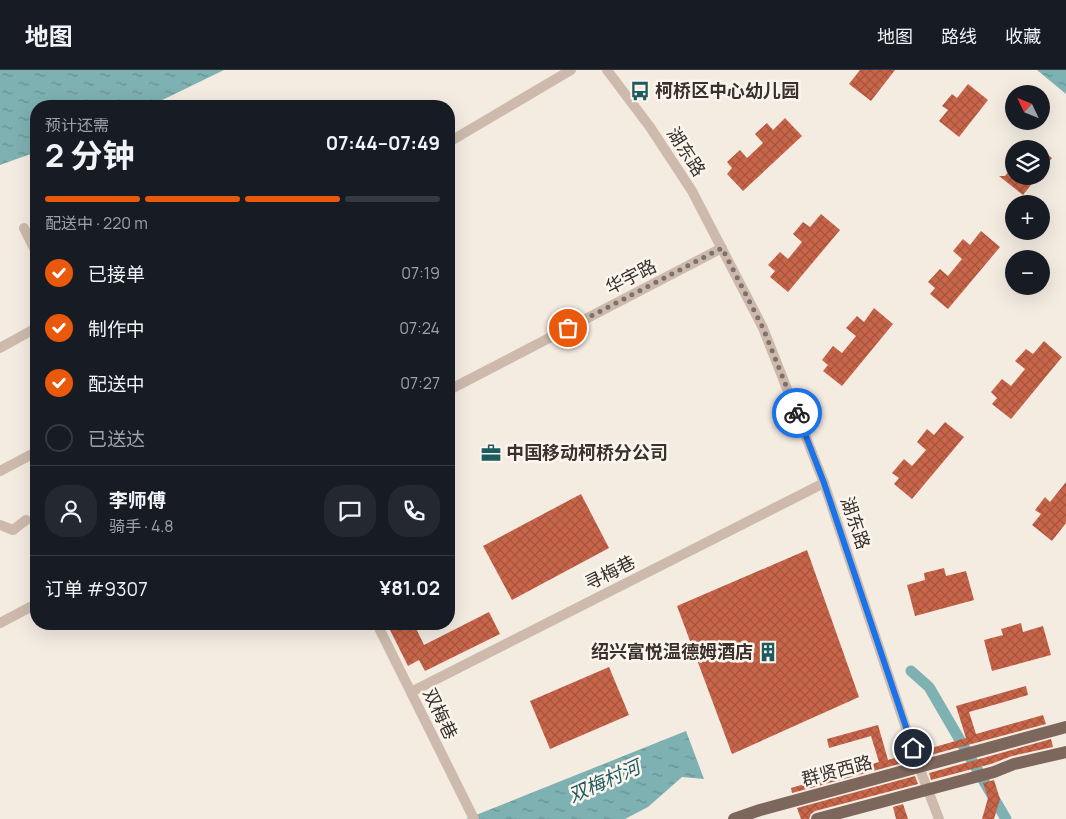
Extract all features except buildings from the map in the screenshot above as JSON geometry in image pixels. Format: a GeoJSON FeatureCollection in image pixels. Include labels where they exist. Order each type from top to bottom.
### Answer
{"type":"FeatureCollection","features":[{"type":"Feature","properties":{"kind":"main road","name":"群贤西路"},"geometry":{"type":"LineString","coordinates":[[734,819],[760,810],[1066,727]]}},
{"type":"Feature","properties":{"kind":"main road"},"geometry":{"type":"LineString","coordinates":[[817,819],[972,776],[994,772],[1014,764],[1066,752]]}},
{"type":"Feature","properties":{"kind":"street"},"geometry":{"type":"LineString","coordinates":[[455,138],[571,70]]}},
{"type":"Feature","properties":{"kind":"street","name":"湖东路"},"geometry":{"type":"LineString","coordinates":[[607,70],[650,127],[682,175],[763,328],[824,483],[939,819]]}},
{"type":"Feature","properties":{"kind":"street"},"geometry":{"type":"LineString","coordinates":[[24,228],[30,240]]}},
{"type":"Feature","properties":{"kind":"street","name":"华宇路"},"geometry":{"type":"LineString","coordinates":[[455,387],[722,248]]}},
{"type":"Feature","properties":{"kind":"street"},"geometry":{"type":"LineString","coordinates":[[0,348],[30,331]]}},
{"type":"Feature","properties":{"kind":"street"},"geometry":{"type":"LineString","coordinates":[[0,471],[30,455]]}},
{"type":"Feature","properties":{"kind":"street","name":"寻梅巷"},"geometry":{"type":"LineString","coordinates":[[411,692],[824,483]]}},
{"type":"Feature","properties":{"kind":"street"},"geometry":{"type":"LineString","coordinates":[[0,525],[13,530],[26,520]]}},
{"type":"Feature","properties":{"kind":"street"},"geometry":{"type":"LineString","coordinates":[[0,623],[30,607]]}},
{"type":"Feature","properties":{"kind":"street","name":"双梅巷"},"geometry":{"type":"LineString","coordinates":[[381,630],[474,819]]}},
{"type":"Feature","properties":{"kind":"water"},"geometry":{"type":"Polygon","coordinates":[[[0,70],[224,70],[162,100],[30,100],[30,154],[0,165],[0,70]]]}},
{"type":"Feature","properties":{"kind":"water"},"geometry":{"type":"Polygon","coordinates":[[[1037,70],[1066,70],[1066,94],[1037,70]]]}},
{"type":"Feature","properties":{"kind":"water","name":"双梅村河"},"geometry":{"type":"Polygon","coordinates":[[[686,731],[704,779],[682,777],[648,807],[625,819],[466,819],[686,731]]]}},
{"type":"Feature","properties":{"kind":"waterway"},"geometry":{"type":"LineString","coordinates":[[911,671],[929,687],[1006,819]]}},
{"type":"Feature","properties":{"kind":"way so far"},"geometry":{"type":"LineString","coordinates":[[568,328],[722,248],[763,328],[797,413]]}},
{"type":"Feature","properties":{"kind":"place","name":"柯桥区中心幼儿园"},"geometry":{"type":"Point","coordinates":[640,91]}},
{"type":"Feature","properties":{"kind":"place","name":"中国移动柯桥分公司"},"geometry":{"type":"Point","coordinates":[491,453]}},
{"type":"Feature","properties":{"kind":"place","name":"绍兴富悦温德姆酒店"},"geometry":{"type":"Point","coordinates":[768,652]}},
{"type":"Feature","properties":{"kind":"route"},"geometry":{"type":"LineString","coordinates":[[797,413],[824,483],[913,748]]}}]}
